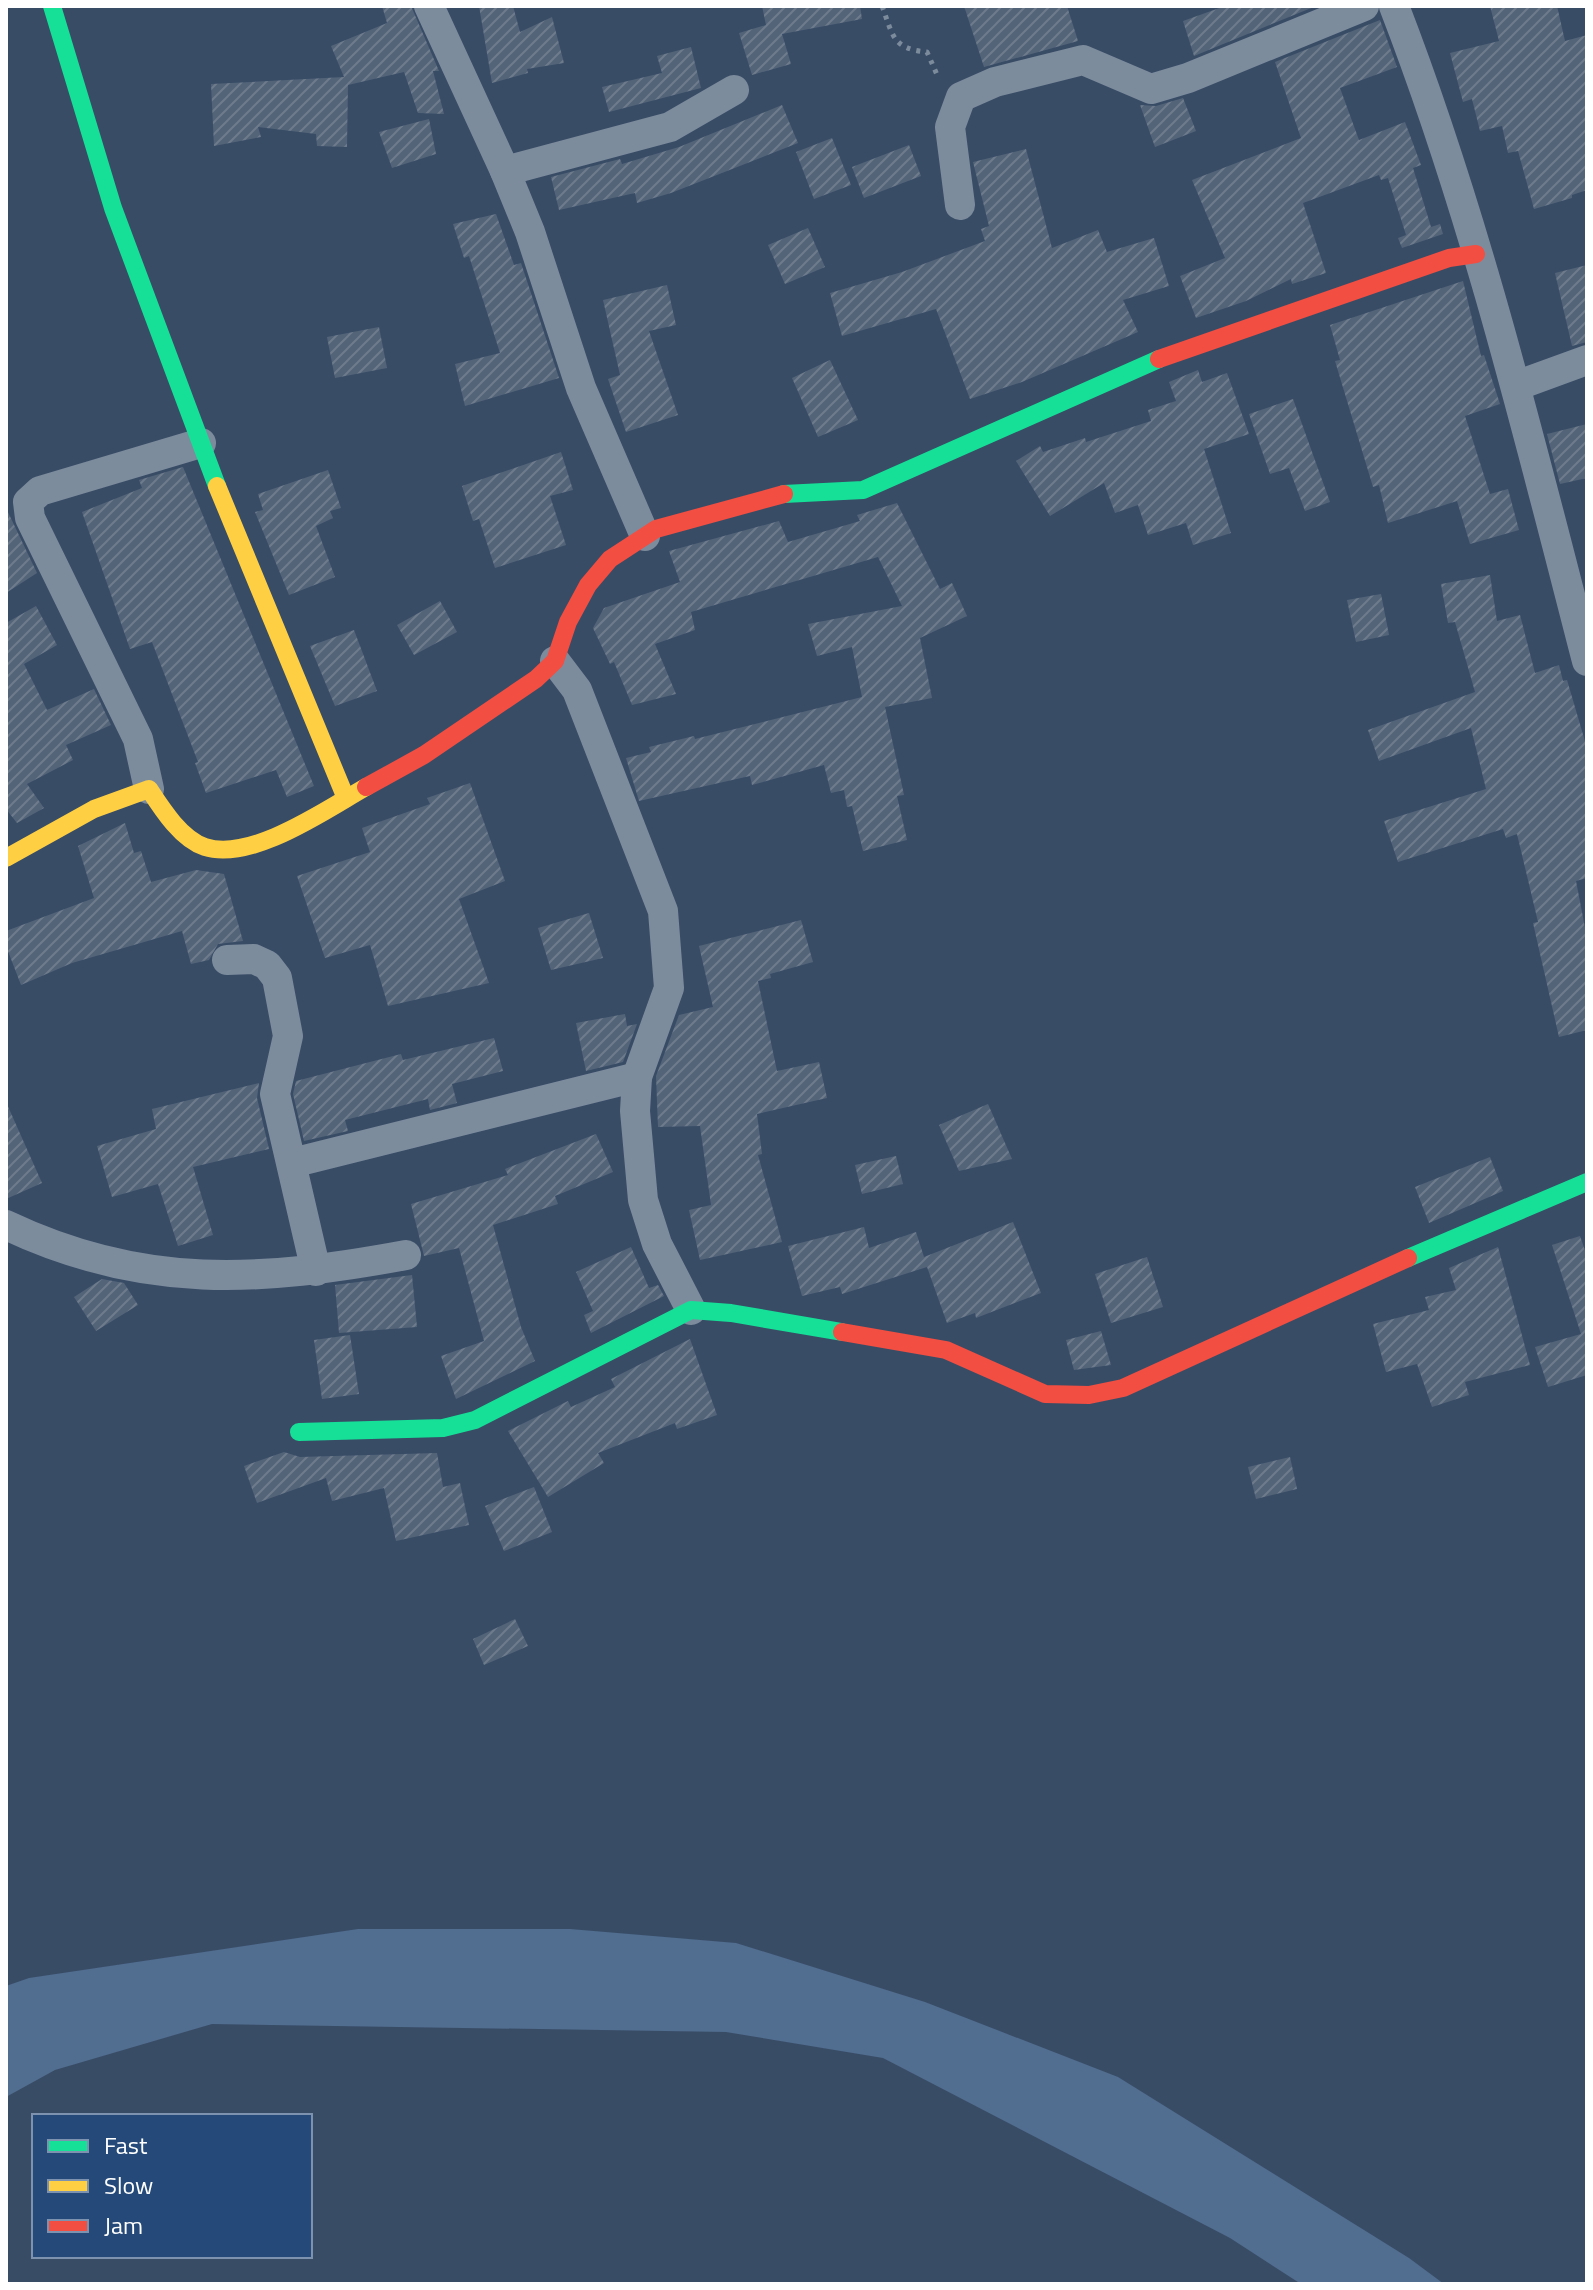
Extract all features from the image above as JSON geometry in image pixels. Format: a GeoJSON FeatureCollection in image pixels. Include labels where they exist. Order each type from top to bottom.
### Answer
{"type":"FeatureCollection","features":[{"type":"Feature","properties":{"kind":"street"},"geometry":{"type":"LineString","coordinates":[[429,6],[530,232],[581,388],[645,536]]}},
{"type":"Feature","properties":{"kind":"street"},"geometry":{"type":"LineString","coordinates":[[960,205],[950,127],[961,97],[995,82],[1083,60],[1151,89],[1188,78],[1364,6]]}},
{"type":"Feature","properties":{"kind":"street"},"geometry":{"type":"LineString","coordinates":[[1394,6],[1418,64],[1516,386],[1587,661]]}},
{"type":"Feature","properties":{"kind":"street"},"geometry":{"type":"LineString","coordinates":[[52,7],[117,223],[201,443],[345,796]]}},
{"type":"Feature","properties":{"kind":"street"},"geometry":{"type":"LineString","coordinates":[[505,171],[670,127],[734,90]]}},
{"type":"Feature","properties":{"kind":"street"},"geometry":{"type":"LineString","coordinates":[[201,443],[40,491],[28,502],[30,518],[138,739],[149,789],[170,820],[186,834],[203,847],[223,849],[256,844],[286,832],[345,796],[424,755],[536,679],[555,661],[568,622],[588,585],[610,559],[656,529],[795,491],[863,490],[1185,348],[1449,258],[1476,254]]}},
{"type":"Feature","properties":{"kind":"street"},"geometry":{"type":"LineString","coordinates":[[1516,386],[1587,360]]}},
{"type":"Feature","properties":{"kind":"street"},"geometry":{"type":"LineString","coordinates":[[555,661],[583,704],[663,911],[669,988],[637,1077],[635,1111],[643,1200],[657,1244],[691,1310]]}},
{"type":"Feature","properties":{"kind":"street"},"geometry":{"type":"LineString","coordinates":[[6,858],[100,807],[149,789]]}},
{"type":"Feature","properties":{"kind":"street"},"geometry":{"type":"LineString","coordinates":[[227,960],[254,959],[267,965],[277,978],[288,1036],[275,1094],[316,1271]]}},
{"type":"Feature","properties":{"kind":"street"},"geometry":{"type":"LineString","coordinates":[[292,1163],[637,1077]]}},
{"type":"Feature","properties":{"kind":"street"},"geometry":{"type":"LineString","coordinates":[[299,1432],[443,1428],[475,1420],[691,1310],[731,1313],[946,1350],[1045,1394],[1089,1395],[1123,1388],[1365,1277],[1587,1182]]}},
{"type":"Feature","properties":{"kind":"street"},"geometry":{"type":"LineString","coordinates":[[6,1225],[58,1249],[140,1269],[216,1276],[316,1271],[406,1255]]}},
{"type":"Feature","properties":{"kind":"path"},"geometry":{"type":"LineString","coordinates":[[882,6],[896,43],[910,51],[927,52],[957,107]]}},
{"type":"Feature","properties":{"kind":"water"},"geometry":{"type":"Polygon","coordinates":[[[358,1929],[570,1929],[736,1943],[925,2002],[1118,2077],[1409,2258],[1444,2284],[1301,2284],[1230,2238],[883,2058],[726,2032],[212,2024],[55,2070],[6,2097],[6,1986],[29,1978],[358,1929]]]}},
{"type":"Feature","properties":{"kind":"building"},"geometry":{"type":"Polygon","coordinates":[[[382,6],[411,6],[439,71],[433,71],[444,114],[418,113],[404,72],[348,85],[347,147],[317,146],[316,134],[258,127],[261,137],[214,146],[211,84],[344,77],[331,46],[387,23],[382,6]]]}},
{"type":"Feature","properties":{"kind":"building"},"geometry":{"type":"Polygon","coordinates":[[[479,6],[513,6],[520,32],[552,17],[564,63],[527,69],[528,73],[492,83],[479,6]]]}},
{"type":"Feature","properties":{"kind":"building"},"geometry":{"type":"Polygon","coordinates":[[[762,6],[860,6],[862,19],[782,34],[791,64],[752,75],[739,33],[766,25],[762,6]]]}},
{"type":"Feature","properties":{"kind":"building"},"geometry":{"type":"Polygon","coordinates":[[[964,6],[1067,6],[1078,41],[984,67],[964,6]]]}},
{"type":"Feature","properties":{"kind":"building"},"geometry":{"type":"Polygon","coordinates":[[[1225,6],[1316,6],[1194,56],[1183,21],[1225,6]]]}},
{"type":"Feature","properties":{"kind":"building"},"geometry":{"type":"Polygon","coordinates":[[[1490,6],[1557,6],[1565,41],[1587,35],[1587,190],[1572,195],[1572,198],[1534,209],[1518,151],[1508,153],[1502,126],[1480,131],[1472,99],[1463,102],[1450,53],[1499,41],[1490,6]]]}},
{"type":"Feature","properties":{"kind":"building"},"geometry":{"type":"Polygon","coordinates":[[[1380,20],[1397,67],[1340,88],[1359,140],[1405,122],[1421,165],[1413,168],[1431,227],[1440,224],[1443,234],[1402,248],[1398,238],[1406,235],[1388,178],[1381,180],[1379,175],[1303,203],[1326,273],[1292,284],[1291,279],[1246,301],[1196,318],[1180,276],[1225,258],[1192,180],[1301,138],[1275,62],[1380,20]]]}},
{"type":"Feature","properties":{"kind":"building"},"geometry":{"type":"Polygon","coordinates":[[[691,47],[701,88],[609,112],[602,87],[662,73],[657,56],[691,47]]]}},
{"type":"Feature","properties":{"kind":"building"},"geometry":{"type":"Polygon","coordinates":[[[1183,98],[1196,131],[1155,147],[1140,105],[1156,106],[1183,98]]]}},
{"type":"Feature","properties":{"kind":"building"},"geometry":{"type":"Polygon","coordinates":[[[782,105],[798,143],[671,193],[637,203],[635,193],[559,210],[551,177],[620,159],[622,164],[679,147],[782,105]]]}},
{"type":"Feature","properties":{"kind":"building"},"geometry":{"type":"Polygon","coordinates":[[[429,119],[436,154],[392,168],[379,132],[429,119]]]}},
{"type":"Feature","properties":{"kind":"building"},"geometry":{"type":"Polygon","coordinates":[[[832,138],[851,185],[814,199],[796,152],[832,138]]]}},
{"type":"Feature","properties":{"kind":"building"},"geometry":{"type":"Polygon","coordinates":[[[909,145],[921,176],[864,198],[852,167],[909,145]]]}},
{"type":"Feature","properties":{"kind":"building"},"geometry":{"type":"Polygon","coordinates":[[[1026,149],[1052,248],[1098,230],[1107,252],[1154,238],[1169,286],[1123,300],[1138,332],[1022,382],[970,399],[936,309],[842,336],[830,293],[902,272],[985,241],[981,229],[989,226],[973,162],[1026,149]]]}},
{"type":"Feature","properties":{"kind":"building"},"geometry":{"type":"Polygon","coordinates":[[[496,214],[514,265],[521,263],[559,378],[465,406],[455,364],[500,353],[469,256],[464,258],[453,224],[496,214]]]}},
{"type":"Feature","properties":{"kind":"building"},"geometry":{"type":"Polygon","coordinates":[[[808,228],[825,267],[785,284],[768,245],[808,228]]]}},
{"type":"Feature","properties":{"kind":"building"},"geometry":{"type":"Polygon","coordinates":[[[1587,265],[1587,342],[1572,346],[1555,273],[1587,265]]]}},
{"type":"Feature","properties":{"kind":"building"},"geometry":{"type":"Polygon","coordinates":[[[1463,281],[1481,356],[1484,355],[1500,404],[1465,416],[1490,494],[1508,489],[1519,530],[1470,544],[1457,501],[1388,523],[1379,485],[1373,487],[1335,361],[1340,360],[1330,325],[1463,281]]]}},
{"type":"Feature","properties":{"kind":"building"},"geometry":{"type":"Polygon","coordinates":[[[667,285],[676,325],[649,331],[678,415],[626,432],[608,379],[620,375],[603,300],[667,285]]]}},
{"type":"Feature","properties":{"kind":"building"},"geometry":{"type":"Polygon","coordinates":[[[379,327],[387,368],[335,378],[327,337],[379,327]]]}},
{"type":"Feature","properties":{"kind":"building"},"geometry":{"type":"Polygon","coordinates":[[[830,360],[858,420],[818,437],[792,378],[830,360]]]}},
{"type":"Feature","properties":{"kind":"building"},"geometry":{"type":"Polygon","coordinates":[[[1198,370],[1202,382],[1227,373],[1249,434],[1204,449],[1231,533],[1193,545],[1186,523],[1148,535],[1138,505],[1115,513],[1104,483],[1050,516],[1016,461],[1040,446],[1043,452],[1151,421],[1148,410],[1176,401],[1169,382],[1198,370]]]}},
{"type":"Feature","properties":{"kind":"building"},"geometry":{"type":"Polygon","coordinates":[[[1293,399],[1330,502],[1305,511],[1289,468],[1270,474],[1249,414],[1293,399]]]}},
{"type":"Feature","properties":{"kind":"building"},"geometry":{"type":"Polygon","coordinates":[[[1587,424],[1587,478],[1560,484],[1547,434],[1587,424]]]}},
{"type":"Feature","properties":{"kind":"building"},"geometry":{"type":"Polygon","coordinates":[[[561,452],[573,490],[550,496],[566,545],[495,568],[479,519],[473,521],[462,486],[561,452]]]}},
{"type":"Feature","properties":{"kind":"building"},"geometry":{"type":"Polygon","coordinates":[[[183,467],[314,786],[287,797],[276,770],[206,793],[195,763],[198,762],[152,642],[130,649],[82,512],[142,488],[139,480],[183,467]]]}},
{"type":"Feature","properties":{"kind":"building"},"geometry":{"type":"Polygon","coordinates":[[[328,470],[341,508],[330,511],[333,518],[316,526],[335,577],[289,595],[255,512],[263,510],[258,494],[328,470]]]}},
{"type":"Feature","properties":{"kind":"building"},"geometry":{"type":"Polygon","coordinates":[[[897,503],[940,589],[952,583],[967,616],[920,638],[932,698],[885,707],[904,795],[897,796],[907,840],[863,851],[852,806],[847,807],[844,790],[831,793],[824,765],[752,785],[750,776],[639,801],[626,758],[651,752],[649,747],[694,736],[695,739],[862,697],[852,647],[817,656],[808,624],[902,606],[878,557],[691,612],[695,630],[655,644],[676,694],[632,705],[614,662],[610,664],[593,628],[604,608],[680,582],[669,551],[779,521],[788,542],[860,521],[857,515],[897,503]]]}},
{"type":"Feature","properties":{"kind":"building"},"geometry":{"type":"Polygon","coordinates":[[[6,508],[37,573],[6,593],[6,508]]]}},
{"type":"Feature","properties":{"kind":"building"},"geometry":{"type":"Polygon","coordinates":[[[1490,575],[1497,621],[1520,615],[1535,673],[1559,665],[1563,681],[1567,680],[1587,748],[1587,878],[1576,881],[1587,938],[1587,1030],[1559,1037],[1533,923],[1538,922],[1517,834],[1506,838],[1503,829],[1398,862],[1384,821],[1486,789],[1471,728],[1379,761],[1368,730],[1475,692],[1455,622],[1448,623],[1441,584],[1490,575]]]}},
{"type":"Feature","properties":{"kind":"building"},"geometry":{"type":"Polygon","coordinates":[[[1381,594],[1389,635],[1356,642],[1347,600],[1381,594]]]}},
{"type":"Feature","properties":{"kind":"building"},"geometry":{"type":"Polygon","coordinates":[[[440,601],[457,632],[414,655],[397,625],[440,601]]]}},
{"type":"Feature","properties":{"kind":"building"},"geometry":{"type":"Polygon","coordinates":[[[36,606],[57,645],[24,664],[47,710],[94,689],[111,725],[66,745],[73,760],[27,784],[44,808],[17,823],[6,809],[6,623],[36,606]]]}},
{"type":"Feature","properties":{"kind":"building"},"geometry":{"type":"Polygon","coordinates":[[[354,630],[377,691],[335,706],[310,646],[354,630]]]}},
{"type":"Feature","properties":{"kind":"building"},"geometry":{"type":"Polygon","coordinates":[[[470,783],[505,881],[459,899],[489,983],[388,1006],[370,945],[325,958],[297,876],[370,852],[362,828],[430,804],[427,798],[470,783]]]}},
{"type":"Feature","properties":{"kind":"building"},"geometry":{"type":"Polygon","coordinates":[[[125,823],[134,853],[141,851],[151,882],[196,870],[224,874],[243,941],[218,944],[209,960],[191,964],[182,931],[72,963],[21,985],[6,946],[6,931],[94,898],[78,846],[125,823]]]}},
{"type":"Feature","properties":{"kind":"building"},"geometry":{"type":"Polygon","coordinates":[[[589,913],[603,958],[551,970],[538,928],[589,913]]]}},
{"type":"Feature","properties":{"kind":"building"},"geometry":{"type":"Polygon","coordinates":[[[801,920],[813,962],[770,974],[771,978],[758,981],[777,1071],[819,1062],[827,1098],[757,1114],[762,1154],[758,1155],[782,1242],[700,1260],[689,1210],[711,1205],[700,1126],[658,1127],[656,1076],[679,1015],[713,1007],[699,946],[801,920]]]}},
{"type":"Feature","properties":{"kind":"building"},"geometry":{"type":"Polygon","coordinates":[[[625,1014],[627,1026],[637,1024],[623,1062],[586,1071],[576,1023],[625,1014]]]}},
{"type":"Feature","properties":{"kind":"building"},"geometry":{"type":"Polygon","coordinates":[[[494,1038],[503,1071],[452,1084],[457,1103],[430,1110],[428,1099],[345,1120],[348,1131],[304,1141],[293,1094],[296,1081],[401,1054],[403,1060],[494,1038]]]}},
{"type":"Feature","properties":{"kind":"building"},"geometry":{"type":"Polygon","coordinates":[[[259,1083],[257,1098],[269,1149],[193,1167],[213,1235],[178,1246],[158,1184],[112,1197],[97,1146],[156,1129],[152,1109],[259,1083]]]}},
{"type":"Feature","properties":{"kind":"building"},"geometry":{"type":"Polygon","coordinates":[[[6,1102],[42,1183],[6,1199],[6,1102]]]}},
{"type":"Feature","properties":{"kind":"building"},"geometry":{"type":"Polygon","coordinates":[[[988,1104],[1012,1159],[959,1171],[939,1125],[988,1104]]]}},
{"type":"Feature","properties":{"kind":"building"},"geometry":{"type":"Polygon","coordinates":[[[596,1134],[613,1172],[555,1196],[558,1204],[493,1225],[521,1327],[535,1361],[456,1399],[441,1356],[484,1341],[459,1248],[424,1256],[411,1204],[508,1175],[505,1169],[596,1134]]]}},
{"type":"Feature","properties":{"kind":"building"},"geometry":{"type":"Polygon","coordinates":[[[896,1156],[903,1184],[862,1194],[855,1165],[896,1156]]]}},
{"type":"Feature","properties":{"kind":"building"},"geometry":{"type":"Polygon","coordinates":[[[1490,1157],[1503,1191],[1429,1223],[1415,1187],[1490,1157]]]}},
{"type":"Feature","properties":{"kind":"building"},"geometry":{"type":"Polygon","coordinates":[[[1013,1222],[1041,1293],[976,1318],[975,1313],[947,1323],[927,1267],[842,1294],[840,1287],[802,1296],[788,1246],[864,1227],[869,1248],[916,1232],[924,1257],[1013,1222]]]}},
{"type":"Feature","properties":{"kind":"building"},"geometry":{"type":"Polygon","coordinates":[[[1580,1236],[1587,1256],[1587,1375],[1548,1387],[1535,1347],[1581,1334],[1552,1245],[1580,1236]]]}},
{"type":"Feature","properties":{"kind":"building"},"geometry":{"type":"Polygon","coordinates":[[[631,1247],[649,1288],[658,1285],[664,1296],[591,1333],[584,1315],[593,1311],[576,1272],[631,1247]]]}},
{"type":"Feature","properties":{"kind":"building"},"geometry":{"type":"Polygon","coordinates":[[[1498,1247],[1530,1365],[1465,1382],[1469,1395],[1432,1407],[1417,1364],[1386,1372],[1373,1324],[1429,1310],[1425,1297],[1456,1290],[1449,1268],[1498,1247]]]}},
{"type":"Feature","properties":{"kind":"building"},"geometry":{"type":"Polygon","coordinates":[[[1147,1257],[1163,1307],[1111,1323],[1095,1274],[1147,1257]]]}},
{"type":"Feature","properties":{"kind":"building"},"geometry":{"type":"Polygon","coordinates":[[[412,1275],[417,1327],[339,1333],[335,1285],[412,1275]]]}},
{"type":"Feature","properties":{"kind":"building"},"geometry":{"type":"Polygon","coordinates":[[[102,1279],[124,1283],[138,1305],[96,1331],[74,1297],[102,1279]]]}},
{"type":"Feature","properties":{"kind":"building"},"geometry":{"type":"Polygon","coordinates":[[[1101,1331],[1111,1365],[1074,1370],[1066,1340],[1101,1331]]]}},
{"type":"Feature","properties":{"kind":"building"},"geometry":{"type":"Polygon","coordinates":[[[350,1335],[359,1394],[322,1399],[314,1340],[350,1335]]]}},
{"type":"Feature","properties":{"kind":"building"},"geometry":{"type":"Polygon","coordinates":[[[690,1339],[717,1415],[677,1429],[675,1423],[598,1453],[604,1463],[548,1497],[508,1431],[568,1401],[571,1407],[615,1387],[611,1379],[690,1339]]]}},
{"type":"Feature","properties":{"kind":"building"},"geometry":{"type":"Polygon","coordinates":[[[284,1452],[300,1457],[437,1453],[443,1487],[460,1483],[469,1525],[396,1541],[384,1488],[332,1501],[326,1478],[257,1503],[244,1466],[284,1452]]]}},
{"type":"Feature","properties":{"kind":"building"},"geometry":{"type":"Polygon","coordinates":[[[1290,1457],[1297,1489],[1256,1499],[1248,1467],[1290,1457]]]}},
{"type":"Feature","properties":{"kind":"building"},"geometry":{"type":"Polygon","coordinates":[[[534,1487],[552,1532],[504,1551],[485,1506],[534,1487]]]}},
{"type":"Feature","properties":{"kind":"building"},"geometry":{"type":"Polygon","coordinates":[[[515,1619],[528,1646],[484,1665],[473,1639],[515,1619]]]}},
{"type":"Feature","properties":{"kind":"traffic: fast"},"geometry":{"type":"LineString","coordinates":[[52,6],[113,208],[217,486]]}},
{"type":"Feature","properties":{"kind":"traffic: fast"},"geometry":{"type":"LineString","coordinates":[[784,494],[863,490],[1159,359]]}},
{"type":"Feature","properties":{"kind":"traffic: fast"},"geometry":{"type":"LineString","coordinates":[[1408,1258],[1587,1182]]}},
{"type":"Feature","properties":{"kind":"traffic: fast"},"geometry":{"type":"LineString","coordinates":[[299,1432],[443,1428],[475,1420],[691,1310],[731,1313],[842,1332]]}},
{"type":"Feature","properties":{"kind":"traffic: slow"},"geometry":{"type":"LineString","coordinates":[[217,486],[345,796]]}},
{"type":"Feature","properties":{"kind":"traffic: slow"},"geometry":{"type":"LineString","coordinates":[[6,858],[94,809],[149,789],[188,837],[205,847],[224,850],[244,847],[288,831],[366,787]]}},
{"type":"Feature","properties":{"kind":"traffic: jam"},"geometry":{"type":"LineString","coordinates":[[1159,359],[1449,258],[1476,254]]}},
{"type":"Feature","properties":{"kind":"traffic: jam"},"geometry":{"type":"LineString","coordinates":[[366,787],[424,755],[536,679],[555,661],[568,622],[588,585],[610,559],[656,529],[784,494]]}},
{"type":"Feature","properties":{"kind":"traffic: jam"},"geometry":{"type":"LineString","coordinates":[[842,1332],[946,1350],[1045,1394],[1089,1395],[1123,1388],[1408,1258]]}}]}
